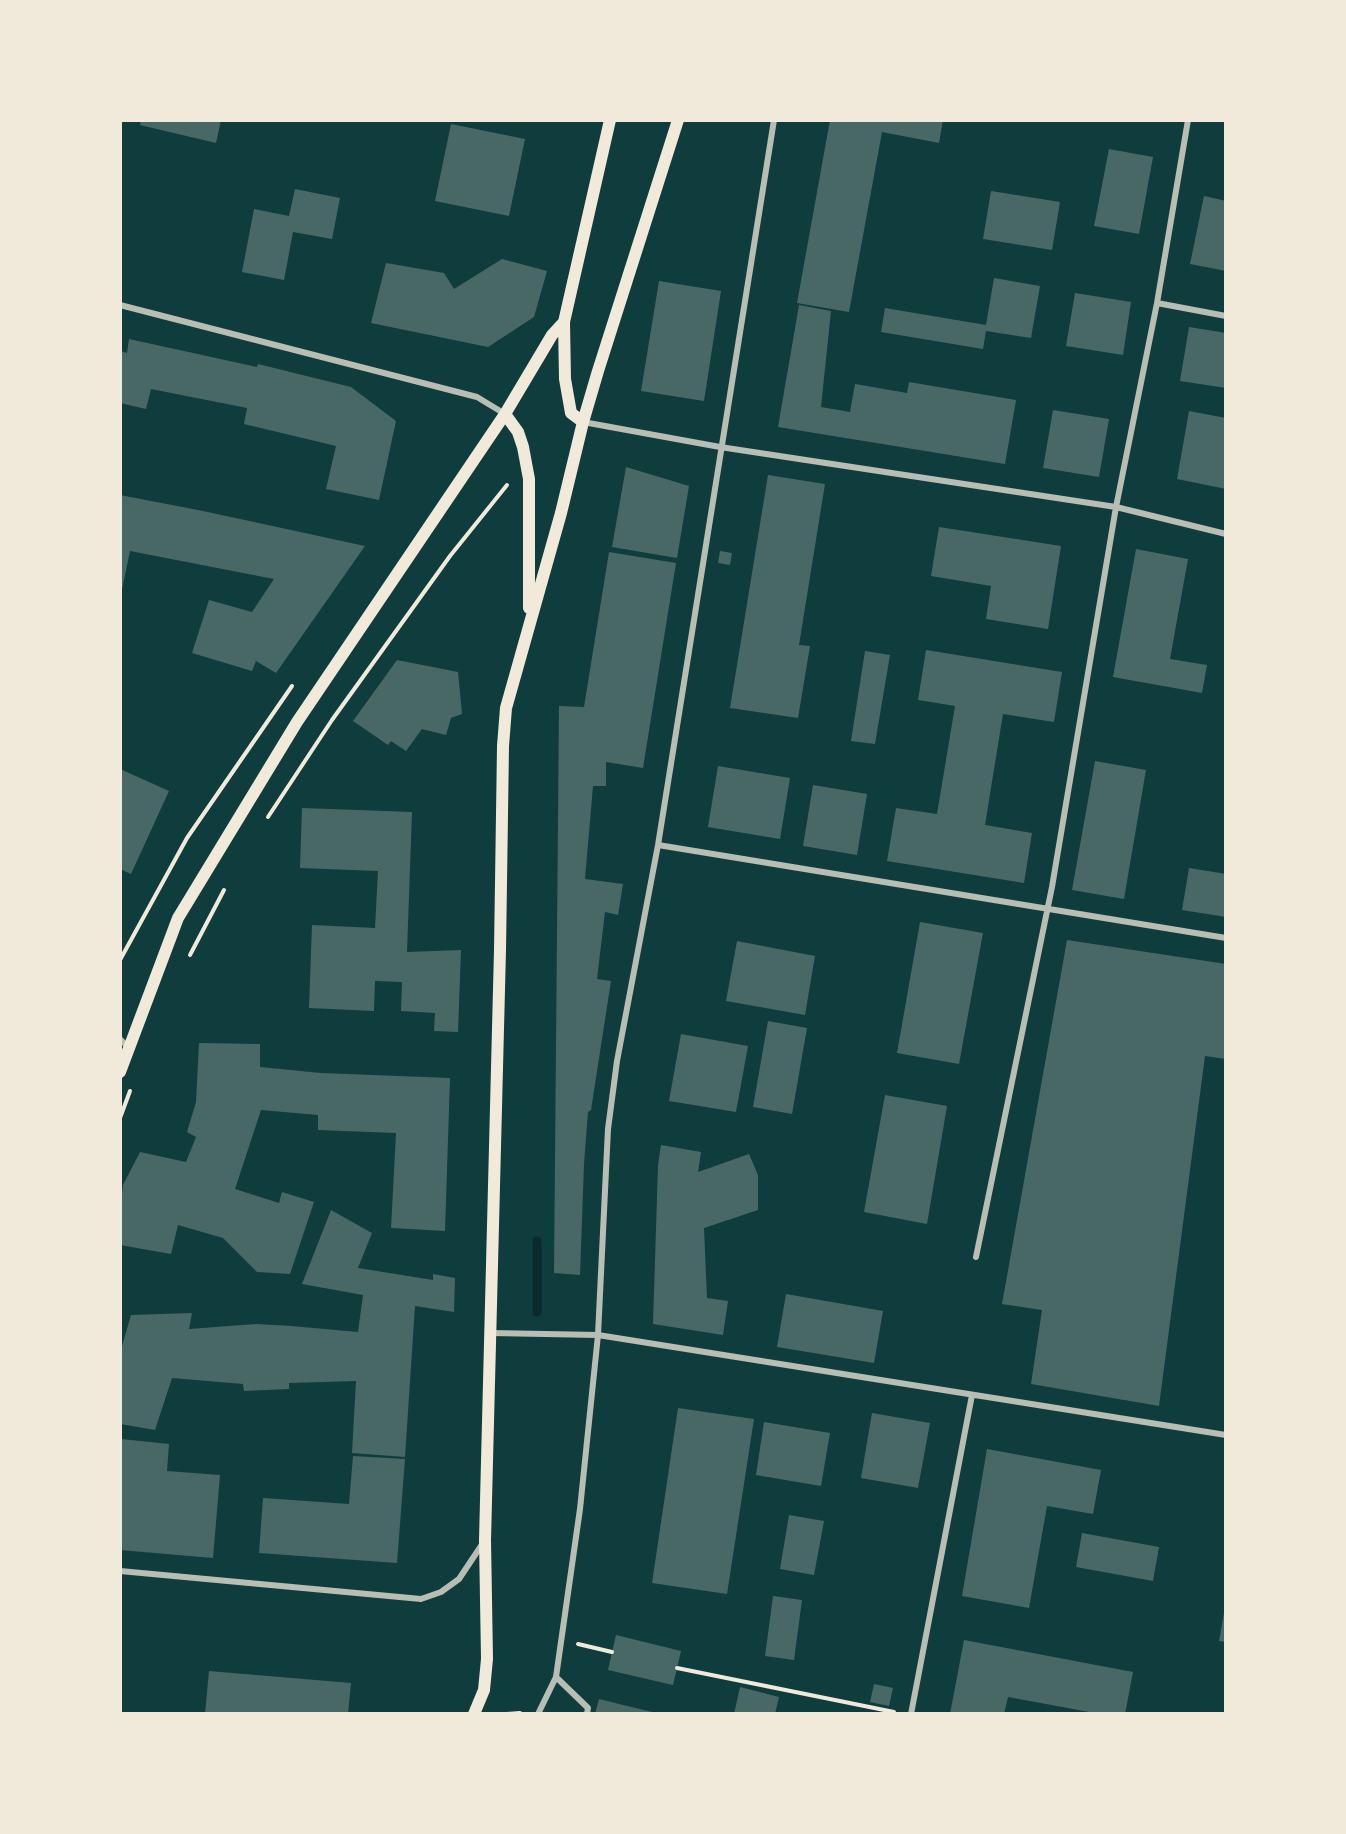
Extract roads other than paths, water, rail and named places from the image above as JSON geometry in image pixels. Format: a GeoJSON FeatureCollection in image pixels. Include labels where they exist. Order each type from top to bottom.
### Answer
{"type":"FeatureCollection","features":[{"type":"Feature","properties":{"kind":"main road"},"geometry":{"type":"LineString","coordinates":[[583,422],[571,413],[565,379],[564,322],[610,120]]}},
{"type":"Feature","properties":{"kind":"main road"},"geometry":{"type":"LineString","coordinates":[[474,1714],[484,1690],[487,1659],[485,1540],[503,746],[506,708],[561,513],[583,422],[678,120]]}},
{"type":"Feature","properties":{"kind":"main road"},"geometry":{"type":"LineString","coordinates":[[120,1072],[124,1043],[178,918],[297,722],[505,414],[552,335],[564,322]]}},
{"type":"Feature","properties":{"kind":"main road"},"geometry":{"type":"LineString","coordinates":[[505,414],[518,432],[529,479],[529,624]]}},
{"type":"Feature","properties":{"kind":"street"},"geometry":{"type":"LineString","coordinates":[[538,1714],[556,1677],[580,1509],[598,1335],[608,1129],[617,1061],[658,845],[774,120]]}},
{"type":"Feature","properties":{"kind":"street"},"geometry":{"type":"LineString","coordinates":[[976,1257],[1047,910],[1116,507],[1157,303],[1188,120]]}},
{"type":"Feature","properties":{"kind":"street"},"geometry":{"type":"LineString","coordinates":[[1157,303],[1226,316]]}},
{"type":"Feature","properties":{"kind":"street"},"geometry":{"type":"LineString","coordinates":[[120,305],[477,398],[505,414]]}},
{"type":"Feature","properties":{"kind":"street"},"geometry":{"type":"LineString","coordinates":[[583,422],[720,447],[1116,507],[1226,534]]}},
{"type":"Feature","properties":{"kind":"street"},"geometry":{"type":"LineString","coordinates":[[658,845],[1226,938]]}},
{"type":"Feature","properties":{"kind":"street"},"geometry":{"type":"LineString","coordinates":[[491,1333],[598,1335],[1226,1435]]}},
{"type":"Feature","properties":{"kind":"street"},"geometry":{"type":"LineString","coordinates":[[911,1714],[972,1395]]}},
{"type":"Feature","properties":{"kind":"street"},"geometry":{"type":"LineString","coordinates":[[120,1571],[421,1599],[441,1592],[459,1579],[485,1540]]}},
{"type":"Feature","properties":{"kind":"street"},"geometry":{"type":"LineString","coordinates":[[556,1677],[588,1708],[587,1714]]}},
{"type":"Feature","properties":{"kind":"waterway"},"geometry":{"type":"LineString","coordinates":[[537,1241],[537,1312]]}}]}
